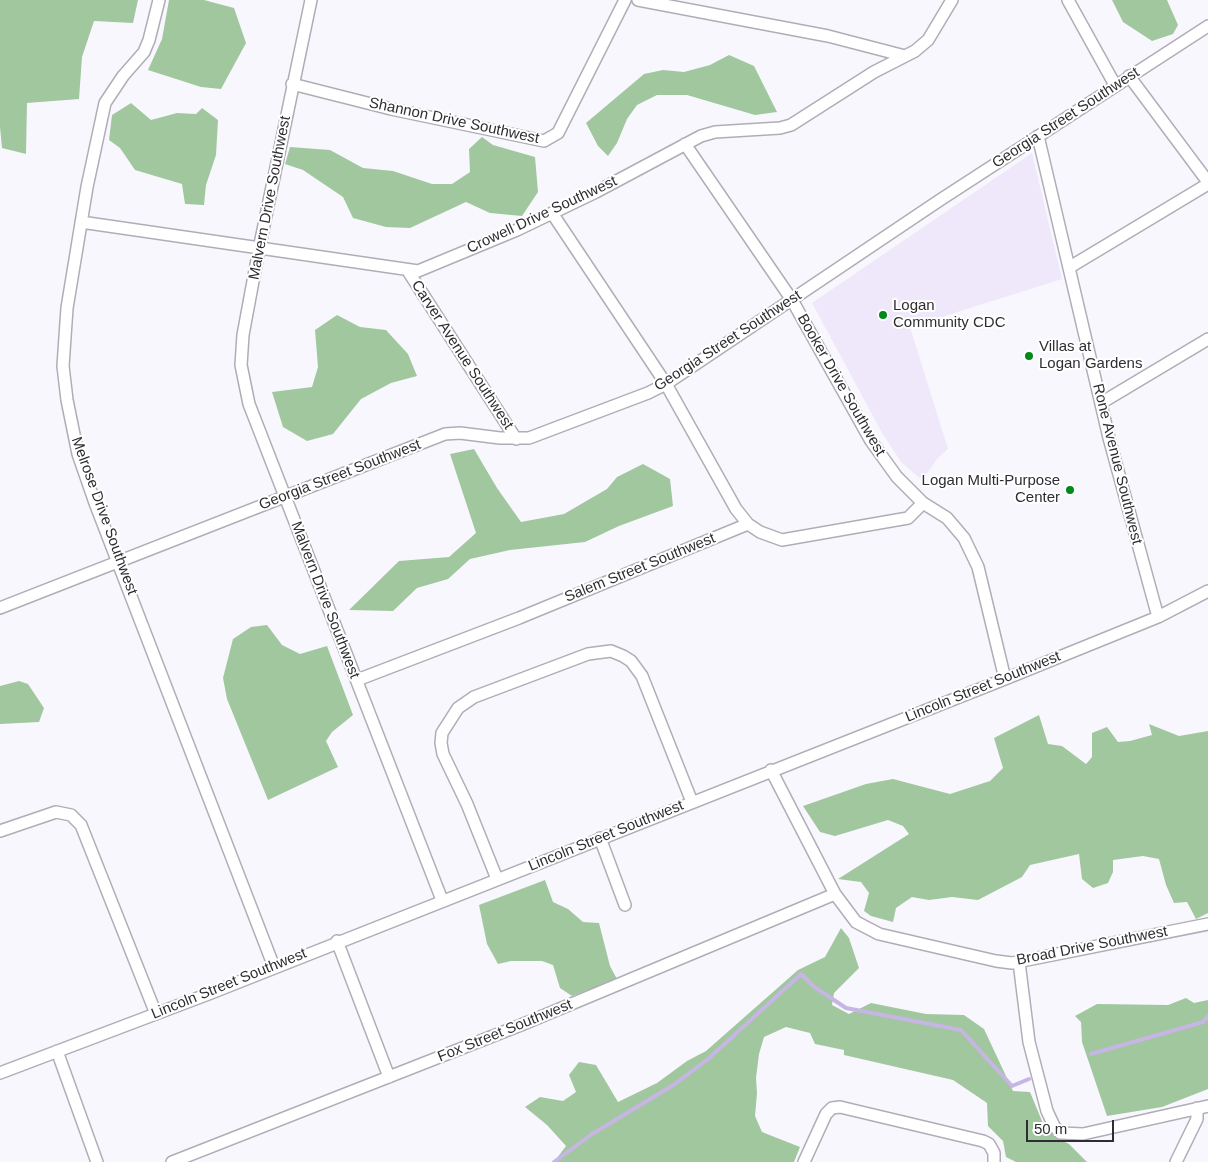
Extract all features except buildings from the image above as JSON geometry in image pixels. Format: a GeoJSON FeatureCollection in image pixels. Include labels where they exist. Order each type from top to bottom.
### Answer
{"type":"FeatureCollection","features":[{"type":"Feature","properties":{"kind":"street","name":"Melrose Drive Southwest"},"geometry":{"type":"LineString","coordinates":[[159,0],[144,52],[123,76],[105,104],[81,222],[67,308],[63,366],[67,400],[78,454],[274,967]]}},
{"type":"Feature","properties":{"kind":"street","name":"Malvern Drive Southwest"},"geometry":{"type":"LineString","coordinates":[[311,0],[258,249],[243,335],[241,365],[249,404],[442,900]]}},
{"type":"Feature","properties":{"kind":"street","name":"Shannon Drive Southwest"},"geometry":{"type":"LineString","coordinates":[[292,84],[409,113],[544,140],[558,133],[625,0]]}},
{"type":"Feature","properties":{"kind":"street"},"geometry":{"type":"LineString","coordinates":[[638,0],[828,36],[905,56]]}},
{"type":"Feature","properties":{"kind":"street","name":"Crowell Drive Southwest"},"geometry":{"type":"LineString","coordinates":[[81,222],[418,271],[552,213],[685,144],[715,132],[780,128],[790,125],[874,72],[915,51],[928,40],[952,0]]}},
{"type":"Feature","properties":{"kind":"street"},"geometry":{"type":"LineString","coordinates":[[1068,0],[1115,85]]}},
{"type":"Feature","properties":{"kind":"street","name":"Georgia Street Southwest"},"geometry":{"type":"LineString","coordinates":[[0,608],[445,434],[460,433],[516,439],[529,438],[648,394],[666,384],[1115,85],[1208,26]]}},
{"type":"Feature","properties":{"kind":"street"},"geometry":{"type":"LineString","coordinates":[[1070,268],[1208,183],[1129,76]]}},
{"type":"Feature","properties":{"kind":"street","name":"Rone Avenue Southwest"},"geometry":{"type":"LineString","coordinates":[[1038,136],[1101,403],[1158,617]]}},
{"type":"Feature","properties":{"kind":"street","name":"Booker Drive Southwest"},"geometry":{"type":"LineString","coordinates":[[685,144],[792,300],[871,441],[897,477],[923,503],[947,518],[964,538],[974,560],[1005,679]]}},
{"type":"Feature","properties":{"kind":"street"},"geometry":{"type":"LineString","coordinates":[[552,213],[666,384],[736,509],[748,524],[760,532],[782,540],[908,518],[923,503]]}},
{"type":"Feature","properties":{"kind":"street","name":"Carver Avenue Southwest"},"geometry":{"type":"LineString","coordinates":[[408,270],[516,439]]}},
{"type":"Feature","properties":{"kind":"street"},"geometry":{"type":"LineString","coordinates":[[1101,403],[1208,339]]}},
{"type":"Feature","properties":{"kind":"street","name":"Salem Street Southwest"},"geometry":{"type":"LineString","coordinates":[[357,680],[519,618],[748,524]]}},
{"type":"Feature","properties":{"kind":"street","name":"Lincoln Street Southwest"},"geometry":{"type":"LineString","coordinates":[[0,1073],[156,1014],[1005,679],[1158,617],[1208,590]]}},
{"type":"Feature","properties":{"kind":"street"},"geometry":{"type":"LineString","coordinates":[[497,879],[440,743],[442,733],[458,708],[474,697],[588,654],[612,651],[623,656],[631,661],[642,676],[692,802]]}},
{"type":"Feature","properties":{"kind":"street","name":"Broad Drive Southwest"},"geometry":{"type":"LineString","coordinates":[[771,770],[835,894],[856,922],[879,934],[996,961],[1019,962],[1208,924]]}},
{"type":"Feature","properties":{"kind":"street"},"geometry":{"type":"LineString","coordinates":[[0,831],[56,812],[71,815],[81,825],[156,1014]]}},
{"type":"Feature","properties":{"kind":"street"},"geometry":{"type":"LineString","coordinates":[[600,838],[625,905]]}},
{"type":"Feature","properties":{"kind":"street","name":"Fox Street Southwest"},"geometry":{"type":"LineString","coordinates":[[172,1162],[521,1025],[835,894]]}},
{"type":"Feature","properties":{"kind":"street"},"geometry":{"type":"LineString","coordinates":[[337,941],[389,1077]]}},
{"type":"Feature","properties":{"kind":"street"},"geometry":{"type":"LineString","coordinates":[[1019,962],[1029,1042],[1047,1111],[1054,1126],[1060,1133],[1083,1134],[1203,1107]]}},
{"type":"Feature","properties":{"kind":"street"},"geometry":{"type":"LineString","coordinates":[[57,1051],[97,1162]]}},
{"type":"Feature","properties":{"kind":"street"},"geometry":{"type":"LineString","coordinates":[[804,1162],[826,1114],[832,1108],[840,1106],[983,1141],[989,1144],[994,1153],[994,1162]]}},
{"type":"Feature","properties":{"kind":"street"},"geometry":{"type":"LineString","coordinates":[[1176,1162],[1203,1107]]}},
{"type":"Feature","properties":{"kind":"shaded area","name":"Logan Community CDC"},"geometry":{"type":"Polygon","coordinates":[[[1032,153],[1062,279],[910,327],[948,449],[938,458],[922,480],[901,462],[881,431],[812,303],[1032,153]]]}},
{"type":"Feature","properties":{"kind":"green space"},"geometry":{"type":"Polygon","coordinates":[[[0,0],[138,0],[133,23],[94,21],[82,57],[79,99],[27,103],[26,154],[2,148],[0,127],[0,0]]]}},
{"type":"Feature","properties":{"kind":"green space"},"geometry":{"type":"Polygon","coordinates":[[[169,0],[204,0],[234,8],[246,43],[221,89],[201,87],[148,70],[162,39],[169,0]]]}},
{"type":"Feature","properties":{"kind":"green space"},"geometry":{"type":"Polygon","coordinates":[[[1112,0],[1167,0],[1178,25],[1173,34],[1152,41],[1123,22],[1112,0]]]}},
{"type":"Feature","properties":{"kind":"green space"},"geometry":{"type":"Polygon","coordinates":[[[729,55],[754,66],[777,112],[755,115],[687,95],[657,95],[637,105],[627,119],[617,143],[608,156],[598,146],[586,123],[644,74],[663,70],[684,72],[710,65],[729,55]]]}},
{"type":"Feature","properties":{"kind":"green space"},"geometry":{"type":"Polygon","coordinates":[[[131,103],[151,120],[177,113],[196,114],[202,108],[218,120],[216,155],[206,185],[204,205],[185,204],[182,184],[135,170],[120,148],[109,140],[112,115],[131,103]]]}},
{"type":"Feature","properties":{"kind":"green space"},"geometry":{"type":"Polygon","coordinates":[[[482,137],[493,145],[535,157],[538,192],[522,216],[490,213],[466,202],[410,228],[386,227],[353,218],[343,197],[303,170],[285,164],[290,147],[330,150],[363,168],[393,171],[432,184],[452,184],[470,172],[469,149],[482,137]]]}},
{"type":"Feature","properties":{"kind":"green space"},"geometry":{"type":"Polygon","coordinates":[[[337,315],[360,327],[386,330],[408,354],[417,376],[391,383],[361,399],[333,434],[307,441],[283,427],[272,392],[312,387],[318,367],[315,330],[337,315]]]}},
{"type":"Feature","properties":{"kind":"green space"},"geometry":{"type":"Polygon","coordinates":[[[474,449],[497,488],[521,522],[564,514],[607,489],[617,477],[643,464],[670,479],[673,506],[619,526],[585,542],[510,550],[470,559],[448,579],[417,588],[393,611],[349,610],[399,561],[449,557],[476,533],[450,454],[474,449]]]}},
{"type":"Feature","properties":{"kind":"green space"},"geometry":{"type":"Polygon","coordinates":[[[267,625],[282,645],[300,654],[327,646],[353,715],[332,732],[326,741],[338,767],[268,800],[227,699],[223,678],[233,639],[251,627],[267,625]]]}},
{"type":"Feature","properties":{"kind":"green space"},"geometry":{"type":"Polygon","coordinates":[[[19,681],[28,684],[44,708],[39,722],[0,724],[0,686],[19,681]]]}},
{"type":"Feature","properties":{"kind":"green space"},"geometry":{"type":"Polygon","coordinates":[[[1039,715],[1048,744],[1062,746],[1086,764],[1092,757],[1092,733],[1107,727],[1118,742],[1152,735],[1149,724],[1179,736],[1208,731],[1208,913],[1196,919],[1187,902],[1174,903],[1166,885],[1159,859],[1143,856],[1113,860],[1113,872],[1108,883],[1093,888],[1082,879],[1079,854],[1030,865],[1022,877],[978,900],[952,897],[929,900],[912,897],[896,908],[893,922],[871,916],[864,911],[869,893],[861,882],[838,879],[909,834],[903,826],[888,820],[835,836],[820,832],[803,806],[866,784],[893,779],[950,794],[990,781],[1003,768],[994,738],[1039,715]]]}},
{"type":"Feature","properties":{"kind":"green space"},"geometry":{"type":"Polygon","coordinates":[[[545,880],[553,902],[568,909],[583,922],[599,923],[610,966],[617,979],[572,996],[560,988],[553,965],[542,961],[511,961],[498,964],[487,944],[479,905],[545,880]]]}},
{"type":"Feature","properties":{"kind":"green space"},"geometry":{"type":"Polygon","coordinates":[[[841,928],[849,938],[859,968],[834,993],[832,1005],[849,1014],[871,1003],[926,1014],[964,1015],[984,1029],[1013,1091],[1030,1092],[1042,1121],[1059,1139],[1069,1144],[1087,1162],[1016,1162],[1006,1157],[1003,1141],[988,1126],[987,1103],[953,1080],[844,1055],[844,1050],[815,1044],[810,1033],[786,1027],[764,1037],[759,1054],[756,1078],[755,1116],[762,1132],[800,1147],[794,1162],[554,1162],[566,1146],[547,1125],[525,1107],[540,1097],[563,1101],[576,1092],[569,1075],[579,1062],[596,1065],[618,1102],[657,1083],[687,1061],[706,1051],[798,970],[825,957],[841,928]]]}},
{"type":"Feature","properties":{"kind":"green space"},"geometry":{"type":"Polygon","coordinates":[[[1186,998],[1194,1003],[1208,1000],[1208,1089],[1162,1107],[1107,1116],[1082,1042],[1081,1022],[1075,1016],[1097,1004],[1168,1005],[1186,998]]]}},
{"type":"Feature","properties":{"kind":"waterway"},"geometry":{"type":"LineString","coordinates":[[554,1162],[592,1134],[675,1084],[708,1059],[801,974],[813,986],[846,1008],[961,1030],[1012,1086],[1029,1079]]}},
{"type":"Feature","properties":{"kind":"waterway"},"geometry":{"type":"LineString","coordinates":[[1091,1054],[1203,1022],[1208,1016]]}},
{"type":"Feature","properties":{"kind":"place","name":"Logan Community CDC"},"geometry":{"type":"Point","coordinates":[883,315]}},
{"type":"Feature","properties":{"kind":"place","name":"Villas at Logan Gardens"},"geometry":{"type":"Point","coordinates":[1029,356]}},
{"type":"Feature","properties":{"kind":"place","name":"Logan Multi-Purpose Center"},"geometry":{"type":"Point","coordinates":[1070,490]}}]}
